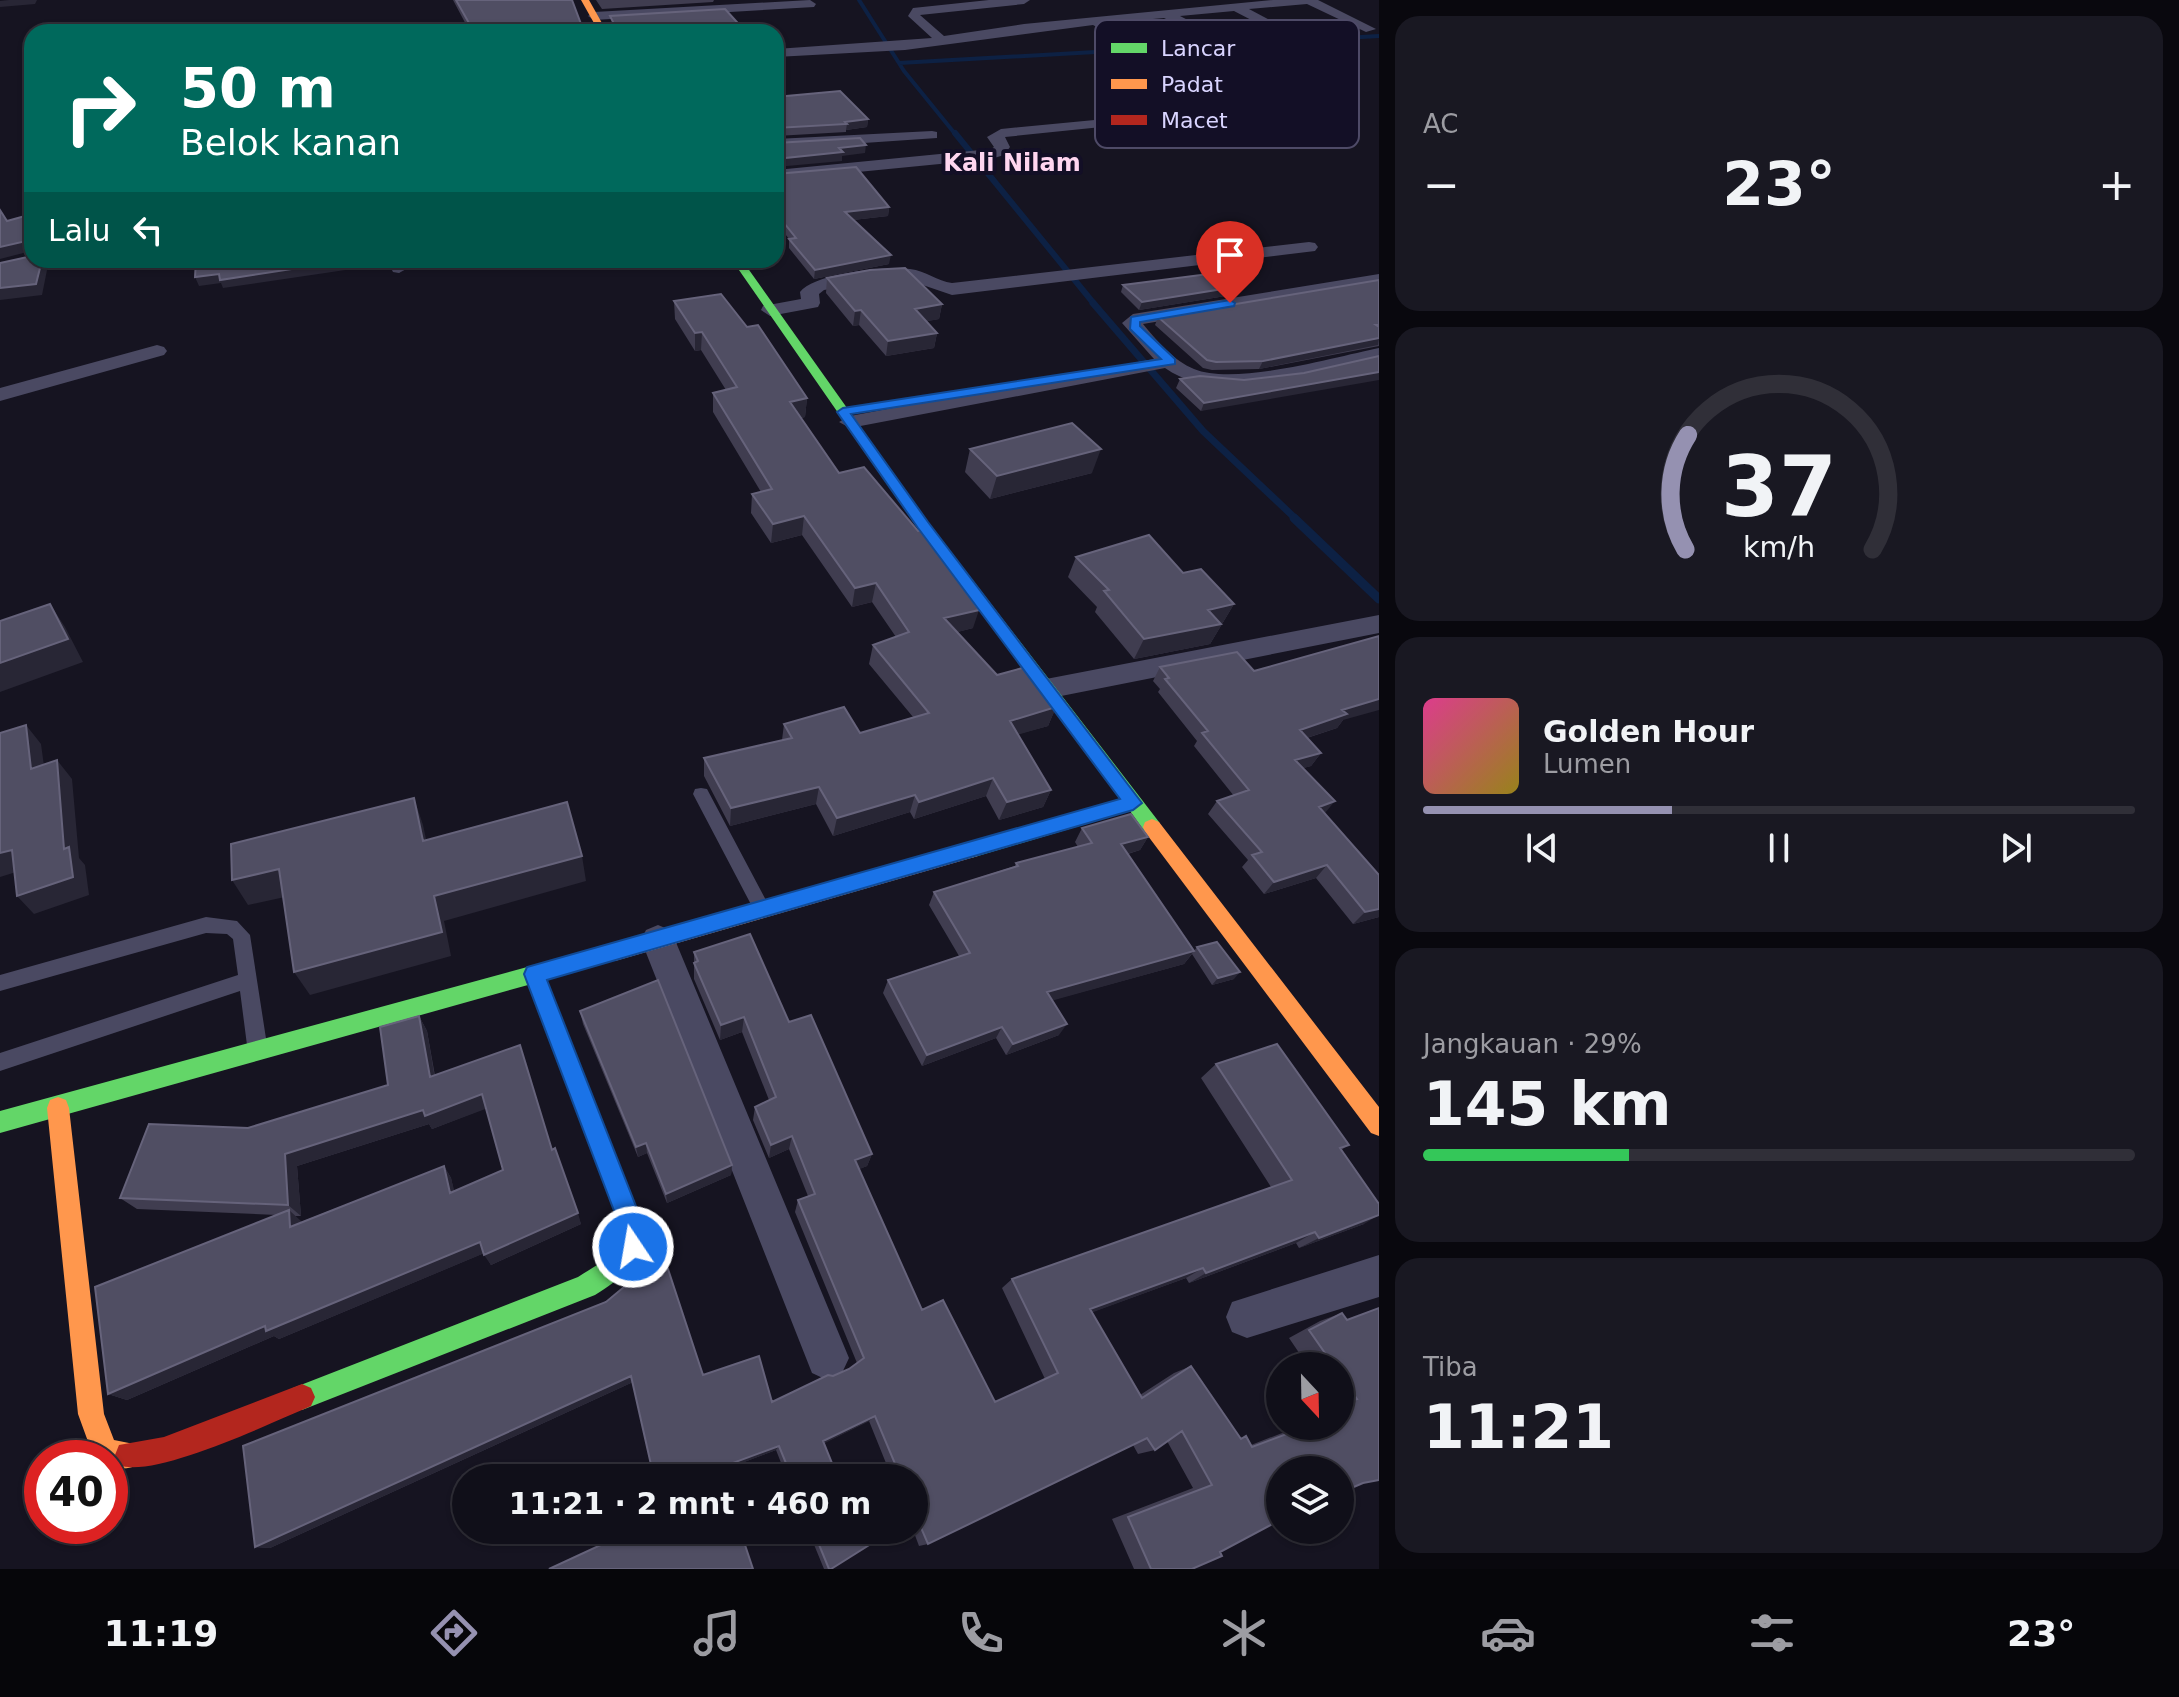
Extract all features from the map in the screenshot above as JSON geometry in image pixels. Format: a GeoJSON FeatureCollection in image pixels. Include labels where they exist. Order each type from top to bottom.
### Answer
{"type":"FeatureCollection","features":[{"type":"Feature","properties":{"kind":"street"},"geometry":{"type":"LineString","coordinates":[[940,39],[914,16],[917,11],[1024,0]]}},
{"type":"Feature","properties":{"kind":"street"},"geometry":{"type":"LineString","coordinates":[[1222,0],[1260,20]]}},
{"type":"Feature","properties":{"kind":"street"},"geometry":{"type":"LineString","coordinates":[[1105,20],[1309,0],[1351,20]]}},
{"type":"Feature","properties":{"kind":"street"},"geometry":{"type":"LineString","coordinates":[[594,16],[810,4]]}},
{"type":"Feature","properties":{"kind":"street"},"geometry":{"type":"LineString","coordinates":[[1166,14],[1178,20]]}},
{"type":"Feature","properties":{"kind":"street"},"geometry":{"type":"LineString","coordinates":[[784,53],[905,46],[1095,21]]}},
{"type":"Feature","properties":{"kind":"street"},"geometry":{"type":"LineString","coordinates":[[1359,24],[1370,29]]}},
{"type":"Feature","properties":{"kind":"street"},"geometry":{"type":"LineString","coordinates":[[1024,28],[1045,42]]}},
{"type":"Feature","properties":{"kind":"street"},"geometry":{"type":"LineString","coordinates":[[784,174],[991,154],[999,152],[1002,147],[994,137],[1001,133],[1095,124]]}},
{"type":"Feature","properties":{"kind":"street"},"geometry":{"type":"LineString","coordinates":[[784,144],[932,135]]}},
{"type":"Feature","properties":{"kind":"street"},"geometry":{"type":"LineString","coordinates":[[770,310],[811,303],[809,292],[818,286],[889,276],[916,275],[938,288],[952,289],[1309,247]]}},
{"type":"Feature","properties":{"kind":"street"},"geometry":{"type":"LineString","coordinates":[[742,268],[846,417],[1046,689],[1379,1125]]}},
{"type":"Feature","properties":{"kind":"street"},"geometry":{"type":"LineString","coordinates":[[1150,365],[1134,326],[1135,320],[1379,279]]}},
{"type":"Feature","properties":{"kind":"street"},"geometry":{"type":"LineString","coordinates":[[0,395],[157,351]]}},
{"type":"Feature","properties":{"kind":"street"},"geometry":{"type":"LineString","coordinates":[[846,417],[1150,365],[1209,380],[1228,380],[1379,354]]}},
{"type":"Feature","properties":{"kind":"street"},"geometry":{"type":"LineString","coordinates":[[1046,689],[1379,624]]}},
{"type":"Feature","properties":{"kind":"street"},"geometry":{"type":"LineString","coordinates":[[0,1122],[658,940],[1133,803]]}},
{"type":"Feature","properties":{"kind":"street"},"geometry":{"type":"LineString","coordinates":[[658,940],[827,1358]]}},
{"type":"Feature","properties":{"kind":"street"},"geometry":{"type":"LineString","coordinates":[[58,1108],[91,1414],[104,1449],[120,1456],[164,1451],[586,1286],[622,1263],[633,1247],[631,1224],[534,974]]}},
{"type":"Feature","properties":{"kind":"street"},"geometry":{"type":"LineString","coordinates":[[1247,1317],[1379,1276]]}},
{"type":"Feature","properties":{"kind":"lane"},"geometry":{"type":"LineString","coordinates":[[701,794],[762,910]]}},
{"type":"Feature","properties":{"kind":"lane"},"geometry":{"type":"LineString","coordinates":[[0,983],[220,923],[231,926],[241,935],[258,1051]]}},
{"type":"Feature","properties":{"kind":"lane"},"geometry":{"type":"LineString","coordinates":[[0,1062],[247,980]]}},
{"type":"Feature","properties":{"kind":"building"},"geometry":{"type":"Polygon","coordinates":[[[456,0],[572,0],[581,24],[470,24],[456,0]]]}},
{"type":"Feature","properties":{"kind":"building"},"geometry":{"type":"Polygon","coordinates":[[[725,9],[739,24],[614,24],[610,16],[725,9]]]}},
{"type":"Feature","properties":{"kind":"building"},"geometry":{"type":"Polygon","coordinates":[[[840,91],[868,119],[845,122],[847,124],[784,128],[784,96],[840,91]]]}},
{"type":"Feature","properties":{"kind":"building"},"geometry":{"type":"Polygon","coordinates":[[[860,138],[866,145],[839,148],[843,152],[784,158],[784,143],[860,138]]]}},
{"type":"Feature","properties":{"kind":"building"},"geometry":{"type":"Polygon","coordinates":[[[856,167],[889,207],[845,212],[891,255],[815,270],[789,239],[796,238],[784,223],[784,173],[856,167]]]}},
{"type":"Feature","properties":{"kind":"building"},"geometry":{"type":"Polygon","coordinates":[[[0,210],[7,221],[24,216],[24,241],[0,247],[0,210]]]}},
{"type":"Feature","properties":{"kind":"building"},"geometry":{"type":"Polygon","coordinates":[[[24,258],[24,268],[40,268],[36,284],[0,288],[0,263],[24,258]]]}},
{"type":"Feature","properties":{"kind":"building"},"geometry":{"type":"Polygon","coordinates":[[[196,268],[299,268],[220,280],[219,274],[195,277],[196,268]]]}},
{"type":"Feature","properties":{"kind":"building"},"geometry":{"type":"Polygon","coordinates":[[[905,268],[942,304],[915,309],[937,333],[888,341],[861,310],[855,311],[827,278],[870,270],[905,268]]]}},
{"type":"Feature","properties":{"kind":"building"},"geometry":{"type":"Polygon","coordinates":[[[1224,272],[1241,286],[1142,302],[1123,285],[1224,272]]]}},
{"type":"Feature","properties":{"kind":"building"},"geometry":{"type":"Polygon","coordinates":[[[1379,280],[1379,325],[1376,325],[1379,327],[1379,338],[1263,361],[1207,360],[1158,317],[1379,280]]]}},
{"type":"Feature","properties":{"kind":"building"},"geometry":{"type":"Polygon","coordinates":[[[721,294],[747,327],[758,325],[807,398],[790,402],[839,473],[864,467],[918,531],[923,530],[979,610],[944,618],[997,675],[1026,667],[1056,707],[1010,721],[1051,790],[1007,802],[993,778],[919,802],[915,795],[837,818],[819,787],[731,808],[704,758],[792,738],[784,724],[844,707],[860,733],[929,713],[873,645],[909,632],[876,583],[855,588],[804,516],[773,524],[752,494],[772,489],[713,393],[737,387],[702,332],[695,333],[674,301],[721,294]]]}},
{"type":"Feature","properties":{"kind":"building"},"geometry":{"type":"Polygon","coordinates":[[[1379,356],[1379,372],[1204,403],[1180,379],[1200,376],[1244,380],[1304,373],[1379,356]]]}},
{"type":"Feature","properties":{"kind":"building"},"geometry":{"type":"Polygon","coordinates":[[[1072,423],[1101,449],[997,476],[970,449],[1072,423]]]}},
{"type":"Feature","properties":{"kind":"building"},"geometry":{"type":"Polygon","coordinates":[[[1149,535],[1183,573],[1201,569],[1234,604],[1208,610],[1221,624],[1144,639],[1104,591],[1109,590],[1076,557],[1149,535]]]}},
{"type":"Feature","properties":{"kind":"building"},"geometry":{"type":"Polygon","coordinates":[[[50,604],[68,639],[0,663],[0,621],[50,604]]]}},
{"type":"Feature","properties":{"kind":"building"},"geometry":{"type":"Polygon","coordinates":[[[1379,636],[1379,699],[1342,710],[1347,714],[1300,730],[1321,753],[1295,760],[1335,801],[1319,807],[1379,875],[1379,909],[1365,912],[1327,865],[1274,882],[1252,855],[1262,852],[1217,801],[1249,790],[1202,733],[1208,731],[1165,679],[1169,678],[1160,667],[1237,652],[1254,671],[1379,636]]]}},
{"type":"Feature","properties":{"kind":"building"},"geometry":{"type":"Polygon","coordinates":[[[26,725],[31,769],[57,760],[64,849],[69,847],[73,877],[17,896],[12,850],[0,853],[0,733],[26,725]]]}},
{"type":"Feature","properties":{"kind":"building"},"geometry":{"type":"Polygon","coordinates":[[[414,798],[423,841],[567,802],[582,856],[434,896],[442,932],[294,972],[279,869],[232,880],[231,844],[414,798]]]}},
{"type":"Feature","properties":{"kind":"building"},"geometry":{"type":"Polygon","coordinates":[[[1131,814],[1148,837],[1121,844],[1194,951],[1047,992],[1067,1024],[1013,1044],[1002,1027],[927,1055],[888,980],[970,953],[934,892],[1018,866],[1016,863],[1092,843],[1082,828],[1131,814]]]}},
{"type":"Feature","properties":{"kind":"building"},"geometry":{"type":"Polygon","coordinates":[[[750,934],[789,1022],[811,1015],[872,1154],[855,1160],[922,1310],[943,1300],[995,1402],[1058,1373],[1012,1279],[1292,1180],[1216,1064],[1277,1044],[1349,1145],[1340,1148],[1379,1204],[1379,1215],[1319,1238],[1315,1232],[1206,1273],[1203,1268],[1090,1309],[1142,1398],[1191,1366],[1241,1439],[1246,1436],[1252,1447],[1271,1440],[1354,1440],[1354,1400],[1357,1399],[1354,1395],[1354,1352],[1324,1352],[1309,1330],[1342,1313],[1347,1320],[1379,1308],[1379,1480],[1354,1487],[1354,1456],[1266,1456],[1266,1527],[1220,1552],[1222,1556],[1192,1569],[1151,1569],[1128,1517],[1212,1485],[1182,1431],[1155,1450],[1147,1438],[928,1544],[928,1464],[895,1464],[875,1416],[823,1441],[832,1464],[786,1464],[779,1446],[730,1464],[651,1464],[631,1376],[255,1547],[243,1446],[606,1302],[648,1267],[665,1260],[703,1375],[759,1356],[772,1402],[828,1375],[849,1369],[864,1358],[798,1200],[815,1194],[792,1136],[771,1145],[755,1107],[776,1097],[744,1017],[721,1025],[694,963],[698,961],[694,952],[750,934]]]}},
{"type":"Feature","properties":{"kind":"building"},"geometry":{"type":"Polygon","coordinates":[[[1217,942],[1240,972],[1218,978],[1197,947],[1217,942]]]}},
{"type":"Feature","properties":{"kind":"building"},"geometry":{"type":"Polygon","coordinates":[[[658,980],[732,1165],[666,1194],[646,1143],[636,1147],[580,1011],[658,980]]]}},
{"type":"Feature","properties":{"kind":"building"},"geometry":{"type":"Polygon","coordinates":[[[419,1016],[430,1077],[520,1045],[552,1150],[555,1148],[578,1213],[484,1255],[480,1242],[266,1331],[265,1326],[108,1394],[95,1287],[289,1210],[290,1227],[444,1166],[450,1193],[503,1170],[482,1094],[425,1116],[423,1110],[285,1154],[288,1205],[120,1198],[149,1124],[248,1128],[388,1085],[380,1027],[419,1016]]]}},
{"type":"Feature","properties":{"kind":"building"},"geometry":{"type":"Polygon","coordinates":[[[603,1544],[745,1544],[753,1569],[549,1569],[603,1544]]]}},
{"type":"Feature","properties":{"kind":"building"},"geometry":{"type":"Polygon","coordinates":[[[819,1544],[871,1544],[831,1569],[819,1544]]]}},
{"type":"Feature","properties":{"kind":"waterway"},"geometry":{"type":"LineString","coordinates":[[859,0],[904,71],[956,135]]}},
{"type":"Feature","properties":{"kind":"waterway"},"geometry":{"type":"LineString","coordinates":[[1359,37],[1379,36]]}},
{"type":"Feature","properties":{"kind":"waterway"},"geometry":{"type":"LineString","coordinates":[[899,63],[1095,52]]}},
{"type":"Feature","properties":{"kind":"waterway"},"geometry":{"type":"LineString","coordinates":[[955,133],[1095,305]]}},
{"type":"Feature","properties":{"kind":"waterway"},"geometry":{"type":"LineString","coordinates":[[1093,303],[1203,431],[1297,520]]}},
{"type":"Feature","properties":{"kind":"waterway"},"geometry":{"type":"LineString","coordinates":[[1294,518],[1379,599]]}},
{"type":"Feature","properties":{"kind":"traffic: fast"},"geometry":{"type":"LineString","coordinates":[[743,268],[923,525],[1152,827]]}},
{"type":"Feature","properties":{"kind":"traffic: fast"},"geometry":{"type":"LineString","coordinates":[[971,850],[1133,803]]}},
{"type":"Feature","properties":{"kind":"traffic: fast"},"geometry":{"type":"LineString","coordinates":[[0,1122],[615,952]]}},
{"type":"Feature","properties":{"kind":"traffic: fast"},"geometry":{"type":"LineString","coordinates":[[302,1397],[586,1286],[625,1256],[631,1224],[534,974]]}},
{"type":"Feature","properties":{"kind":"traffic: slow"},"geometry":{"type":"LineString","coordinates":[[585,0],[598,24]]}},
{"type":"Feature","properties":{"kind":"traffic: slow"},"geometry":{"type":"LineString","coordinates":[[1152,827],[1379,1125]]}},
{"type":"Feature","properties":{"kind":"traffic: slow"},"geometry":{"type":"LineString","coordinates":[[615,952],[971,850]]}},
{"type":"Feature","properties":{"kind":"traffic: slow"},"geometry":{"type":"LineString","coordinates":[[58,1108],[91,1414],[104,1449],[120,1456],[129,1455]]}},
{"type":"Feature","properties":{"kind":"traffic: jam"},"geometry":{"type":"LineString","coordinates":[[129,1455],[164,1451],[302,1397]]}},
{"type":"Feature","properties":{"kind":"district","name":"Kali Nilam"},"geometry":{"type":"Point","coordinates":[1012,163]}},
{"type":"Feature","properties":{"kind":"route"},"geometry":{"type":"LineString","coordinates":[[633,1247],[631,1224],[534,974],[1133,803],[923,525],[843,412],[1170,361],[1134,326],[1132,323],[1135,320],[1230,303]]}}]}
